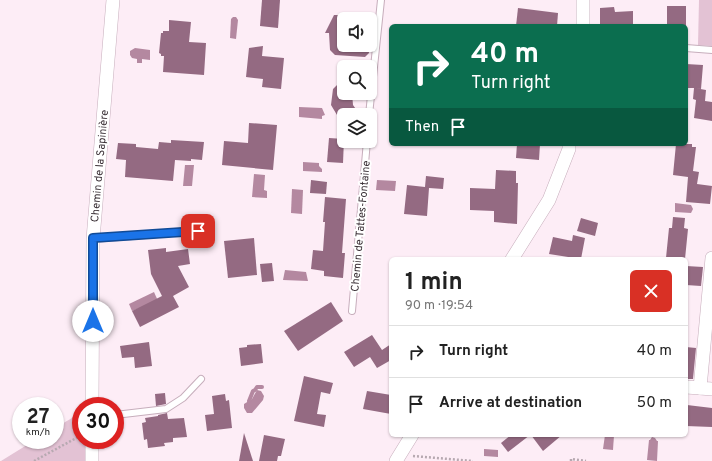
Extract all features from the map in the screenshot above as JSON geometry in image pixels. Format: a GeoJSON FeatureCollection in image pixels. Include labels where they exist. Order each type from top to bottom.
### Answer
{"type":"FeatureCollection","features":[{"type":"Feature","properties":{"kind":"street","name":"Chemin de la Sapinière"},"geometry":{"type":"LineString","coordinates":[[92,397],[93,238],[113,0]]}},
{"type":"Feature","properties":{"kind":"street"},"geometry":{"type":"LineString","coordinates":[[583,0],[583,24]]}},
{"type":"Feature","properties":{"kind":"street"},"geometry":{"type":"LineString","coordinates":[[513,257],[549,200],[569,146]]}},
{"type":"Feature","properties":{"kind":"street"},"geometry":{"type":"LineString","coordinates":[[688,387],[706,388],[712,258]]}},
{"type":"Feature","properties":{"kind":"street"},"geometry":{"type":"LineString","coordinates":[[398,458],[411,437]]}},
{"type":"Feature","properties":{"kind":"street"},"geometry":{"type":"LineString","coordinates":[[89,449],[92,461]]}},
{"type":"Feature","properties":{"kind":"lane"},"geometry":{"type":"LineString","coordinates":[[370,108],[374,51],[381,0]]}},
{"type":"Feature","properties":{"kind":"lane"},"geometry":{"type":"LineString","coordinates":[[688,48],[712,50]]}},
{"type":"Feature","properties":{"kind":"lane","name":"Chemin de Tattes-Fontaine"},"geometry":{"type":"LineString","coordinates":[[352,311],[366,148]]}},
{"type":"Feature","properties":{"kind":"lane"},"geometry":{"type":"LineString","coordinates":[[93,238],[198,231]]}},
{"type":"Feature","properties":{"kind":"lane"},"geometry":{"type":"LineString","coordinates":[[124,414],[166,409],[183,398],[201,379]]}},
{"type":"Feature","properties":{"kind":"path"},"geometry":{"type":"LineString","coordinates":[[34,461],[72,444]]}},
{"type":"Feature","properties":{"kind":"path"},"geometry":{"type":"LineString","coordinates":[[398,458],[473,461]]}},
{"type":"Feature","properties":{"kind":"path"},"geometry":{"type":"LineString","coordinates":[[571,461],[571,459],[586,461]]}},
{"type":"Feature","properties":{"kind":"shaded area"},"geometry":{"type":"Polygon","coordinates":[[[699,0],[712,0],[712,46],[698,45],[699,0]]]}},
{"type":"Feature","properties":{"kind":"shaded area"},"geometry":{"type":"Polygon","coordinates":[[[236,17],[238,20],[236,39],[230,38],[231,19],[236,17]]]}},
{"type":"Feature","properties":{"kind":"shaded area"},"geometry":{"type":"Polygon","coordinates":[[[135,48],[150,50],[150,60],[142,59],[142,63],[137,63],[137,59],[132,58],[130,55],[130,51],[135,48]]]}},
{"type":"Feature","properties":{"kind":"shaded area"},"geometry":{"type":"Polygon","coordinates":[[[299,107],[322,108],[325,115],[322,116],[322,119],[299,117],[299,107]]]}},
{"type":"Feature","properties":{"kind":"shaded area"},"geometry":{"type":"Polygon","coordinates":[[[303,162],[319,163],[322,172],[303,171],[303,162]]]}},
{"type":"Feature","properties":{"kind":"shaded area"},"geometry":{"type":"Polygon","coordinates":[[[185,165],[194,165],[192,186],[183,186],[185,165]]]}},
{"type":"Feature","properties":{"kind":"shaded area"},"geometry":{"type":"Polygon","coordinates":[[[254,174],[265,175],[264,190],[267,191],[267,198],[252,197],[254,174]]]}},
{"type":"Feature","properties":{"kind":"shaded area"},"geometry":{"type":"Polygon","coordinates":[[[377,180],[396,181],[395,191],[376,190],[377,180]]]}},
{"type":"Feature","properties":{"kind":"shaded area"},"geometry":{"type":"Polygon","coordinates":[[[292,189],[303,190],[302,214],[291,213],[292,189]]]}},
{"type":"Feature","properties":{"kind":"shaded area"},"geometry":{"type":"Polygon","coordinates":[[[675,203],[691,205],[693,209],[691,213],[675,212],[675,203]]]}},
{"type":"Feature","properties":{"kind":"shaded area"},"geometry":{"type":"Polygon","coordinates":[[[285,270],[306,272],[308,281],[283,280],[285,270]]]}},
{"type":"Feature","properties":{"kind":"shaded area"},"geometry":{"type":"Polygon","coordinates":[[[154,292],[158,301],[132,311],[129,304],[154,292]]]}},
{"type":"Feature","properties":{"kind":"shaded area"},"geometry":{"type":"Polygon","coordinates":[[[257,390],[261,391],[264,396],[263,400],[252,413],[247,413],[244,408],[244,404],[252,399],[257,390]]]}},
{"type":"Feature","properties":{"kind":"shaded area"},"geometry":{"type":"Polygon","coordinates":[[[72,418],[72,449],[88,449],[87,461],[1,461],[20,449],[64,449],[64,423],[72,418]]]}},
{"type":"Feature","properties":{"kind":"shaded area"},"geometry":{"type":"Polygon","coordinates":[[[605,437],[614,437],[613,450],[603,449],[605,437]]]}},
{"type":"Feature","properties":{"kind":"shaded area"},"geometry":{"type":"Polygon","coordinates":[[[652,437],[658,441],[657,461],[647,460],[649,440],[652,437]]]}},
{"type":"Feature","properties":{"kind":"shaded area"},"geometry":{"type":"Polygon","coordinates":[[[484,449],[498,450],[498,457],[484,456],[484,449]]]}},
{"type":"Feature","properties":{"kind":"building"},"geometry":{"type":"Polygon","coordinates":[[[262,0],[280,0],[278,28],[260,26],[262,0]]]}},
{"type":"Feature","properties":{"kind":"building"},"geometry":{"type":"Polygon","coordinates":[[[667,6],[686,6],[686,24],[667,24],[667,6]]]}},
{"type":"Feature","properties":{"kind":"building"},"geometry":{"type":"Polygon","coordinates":[[[614,7],[615,12],[633,11],[633,24],[600,24],[600,8],[614,7]]]}},
{"type":"Feature","properties":{"kind":"building"},"geometry":{"type":"Polygon","coordinates":[[[518,8],[558,13],[557,24],[516,24],[518,8]]]}},
{"type":"Feature","properties":{"kind":"building"},"geometry":{"type":"Polygon","coordinates":[[[334,15],[337,15],[337,52],[369,53],[365,57],[335,55],[330,50],[329,33],[325,33],[334,15]]]}},
{"type":"Feature","properties":{"kind":"building"},"geometry":{"type":"Polygon","coordinates":[[[169,20],[191,22],[189,42],[206,43],[204,75],[163,72],[164,56],[161,56],[159,53],[161,33],[163,33],[163,31],[169,31],[169,20]]]}},
{"type":"Feature","properties":{"kind":"building"},"geometry":{"type":"Polygon","coordinates":[[[263,46],[262,56],[284,58],[281,89],[262,87],[263,79],[246,77],[249,48],[263,46]]]}},
{"type":"Feature","properties":{"kind":"building"},"geometry":{"type":"Polygon","coordinates":[[[688,64],[703,65],[701,89],[695,88],[706,90],[705,101],[712,102],[712,121],[694,118],[696,100],[693,99],[694,88],[688,88],[688,64]]]}},
{"type":"Feature","properties":{"kind":"building"},"geometry":{"type":"Polygon","coordinates":[[[337,85],[337,100],[353,100],[355,108],[337,108],[337,115],[331,105],[333,89],[337,85]]]}},
{"type":"Feature","properties":{"kind":"building"},"geometry":{"type":"Polygon","coordinates":[[[249,123],[277,125],[273,170],[222,165],[224,141],[248,143],[249,123]]]}},
{"type":"Feature","properties":{"kind":"building"},"geometry":{"type":"Polygon","coordinates":[[[329,138],[337,139],[337,148],[344,148],[343,163],[327,162],[329,138]]]}},
{"type":"Feature","properties":{"kind":"building"},"geometry":{"type":"Polygon","coordinates":[[[171,140],[204,142],[202,160],[175,160],[173,181],[125,177],[126,160],[116,159],[118,143],[136,144],[136,147],[158,149],[159,142],[171,143],[171,140]]]}},
{"type":"Feature","properties":{"kind":"building"},"geometry":{"type":"Polygon","coordinates":[[[688,144],[692,144],[692,147],[696,147],[693,171],[699,172],[697,184],[712,186],[710,204],[686,202],[688,177],[673,175],[676,146],[688,146],[688,144]]]}},
{"type":"Feature","properties":{"kind":"building"},"geometry":{"type":"Polygon","coordinates":[[[517,146],[540,146],[539,160],[516,158],[517,146]]]}},
{"type":"Feature","properties":{"kind":"building"},"geometry":{"type":"Polygon","coordinates":[[[496,170],[516,171],[516,183],[518,183],[517,224],[494,222],[494,211],[470,210],[470,188],[495,189],[496,170]]]}},
{"type":"Feature","properties":{"kind":"building"},"geometry":{"type":"Polygon","coordinates":[[[426,176],[444,178],[443,189],[429,188],[427,216],[404,214],[407,185],[425,187],[426,176]]]}},
{"type":"Feature","properties":{"kind":"building"},"geometry":{"type":"Polygon","coordinates":[[[311,180],[327,182],[326,194],[310,193],[311,180]]]}},
{"type":"Feature","properties":{"kind":"building"},"geometry":{"type":"Polygon","coordinates":[[[325,197],[346,199],[342,253],[345,253],[343,278],[324,276],[324,271],[311,269],[313,250],[323,251],[325,197]]]}},
{"type":"Feature","properties":{"kind":"building"},"geometry":{"type":"Polygon","coordinates":[[[673,217],[685,218],[684,228],[688,229],[685,257],[666,257],[669,228],[672,228],[673,217]]]}},
{"type":"Feature","properties":{"kind":"building"},"geometry":{"type":"Polygon","coordinates":[[[581,218],[598,223],[595,236],[577,231],[581,218]]]}},
{"type":"Feature","properties":{"kind":"building"},"geometry":{"type":"Polygon","coordinates":[[[573,235],[585,238],[581,257],[568,257],[549,254],[553,237],[572,241],[573,235]]]}},
{"type":"Feature","properties":{"kind":"building"},"geometry":{"type":"Polygon","coordinates":[[[254,238],[257,275],[228,278],[224,241],[254,238]]]}},
{"type":"Feature","properties":{"kind":"building"},"geometry":{"type":"Polygon","coordinates":[[[166,248],[166,252],[188,249],[190,264],[178,266],[189,287],[173,296],[179,307],[140,327],[132,311],[162,296],[151,274],[148,250],[166,248]]]}},
{"type":"Feature","properties":{"kind":"building"},"geometry":{"type":"Polygon","coordinates":[[[272,263],[274,281],[262,282],[260,264],[272,263]]]}},
{"type":"Feature","properties":{"kind":"building"},"geometry":{"type":"Polygon","coordinates":[[[688,266],[703,267],[701,286],[688,285],[688,266]]]}},
{"type":"Feature","properties":{"kind":"building"},"geometry":{"type":"Polygon","coordinates":[[[331,302],[343,321],[298,351],[284,331],[331,302]]]}},
{"type":"Feature","properties":{"kind":"building"},"geometry":{"type":"Polygon","coordinates":[[[372,335],[382,350],[389,345],[389,361],[377,368],[370,357],[354,367],[344,352],[372,335]]]}},
{"type":"Feature","properties":{"kind":"building"},"geometry":{"type":"Polygon","coordinates":[[[149,342],[152,366],[135,368],[134,357],[122,358],[120,346],[149,342]]]}},
{"type":"Feature","properties":{"kind":"building"},"geometry":{"type":"Polygon","coordinates":[[[261,344],[263,363],[241,366],[239,348],[247,347],[247,345],[261,344]]]}},
{"type":"Feature","properties":{"kind":"building"},"geometry":{"type":"Polygon","coordinates":[[[688,347],[696,348],[693,379],[688,379],[688,347]]]}},
{"type":"Feature","properties":{"kind":"building"},"geometry":{"type":"Polygon","coordinates":[[[304,376],[333,383],[330,394],[321,392],[317,414],[326,415],[324,427],[294,421],[304,376]]]}},
{"type":"Feature","properties":{"kind":"building"},"geometry":{"type":"Polygon","coordinates":[[[367,391],[389,395],[389,414],[363,409],[367,391]]]}},
{"type":"Feature","properties":{"kind":"building"},"geometry":{"type":"Polygon","coordinates":[[[165,393],[166,404],[156,406],[155,394],[165,393]]]}},
{"type":"Feature","properties":{"kind":"building"},"geometry":{"type":"Polygon","coordinates":[[[225,394],[226,401],[229,400],[232,428],[207,431],[205,415],[214,414],[212,396],[225,394]]]}},
{"type":"Feature","properties":{"kind":"building"},"geometry":{"type":"Polygon","coordinates":[[[688,405],[712,408],[712,427],[688,426],[688,405]]]}},
{"type":"Feature","properties":{"kind":"building"},"geometry":{"type":"Polygon","coordinates":[[[167,413],[168,419],[184,418],[187,437],[173,438],[173,442],[164,443],[165,446],[148,448],[147,439],[144,440],[142,423],[146,422],[145,418],[167,413]]]}},
{"type":"Feature","properties":{"kind":"building"},"geometry":{"type":"Polygon","coordinates":[[[244,433],[253,461],[239,461],[244,433]]]}},
{"type":"Feature","properties":{"kind":"building"},"geometry":{"type":"Polygon","coordinates":[[[264,435],[285,439],[281,456],[278,456],[277,461],[259,461],[264,435]]]}},
{"type":"Feature","properties":{"kind":"building"},"geometry":{"type":"Polygon","coordinates":[[[508,437],[527,437],[508,452],[501,443],[508,437]]]}},
{"type":"Feature","properties":{"kind":"building"},"geometry":{"type":"Polygon","coordinates":[[[532,437],[560,437],[543,451],[532,437]]]}},
{"type":"Feature","properties":{"kind":"waterway"},"geometry":{"type":"LineString","coordinates":[[249,401],[253,391],[257,387],[262,387]]}},
{"type":"Feature","properties":{"kind":"route"},"geometry":{"type":"LineString","coordinates":[[93,321],[93,238],[198,231]]}}]}
